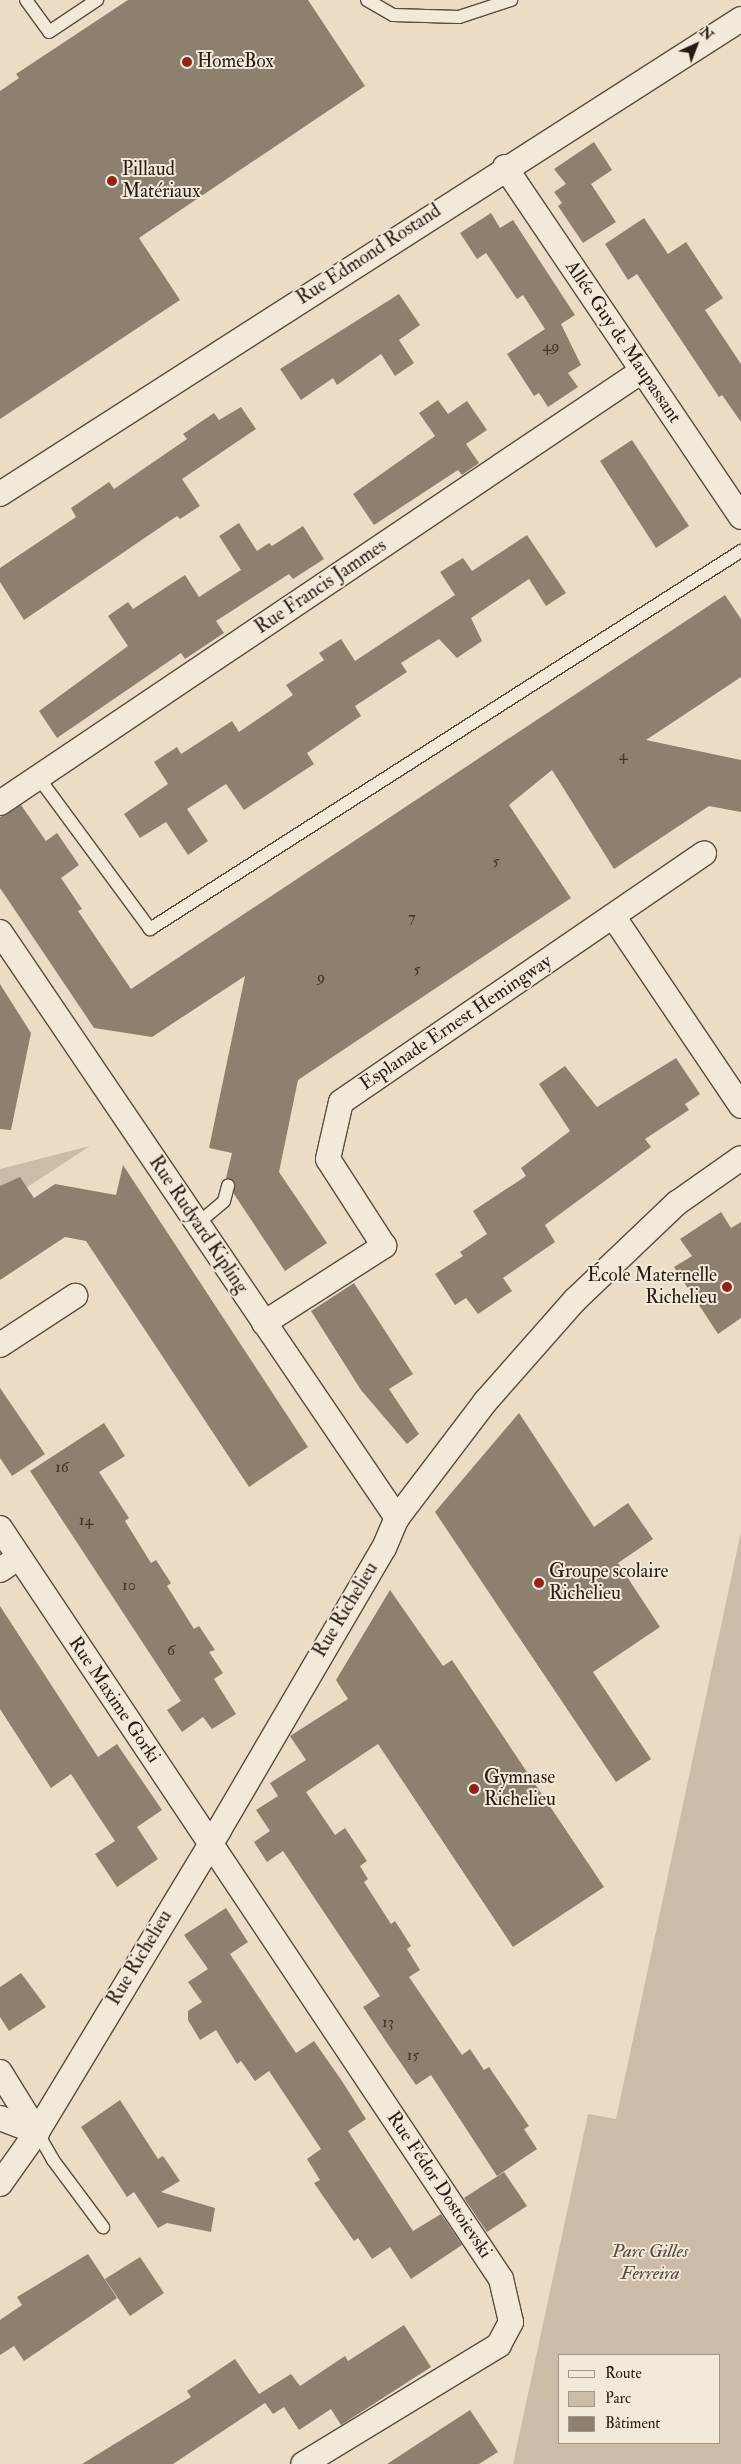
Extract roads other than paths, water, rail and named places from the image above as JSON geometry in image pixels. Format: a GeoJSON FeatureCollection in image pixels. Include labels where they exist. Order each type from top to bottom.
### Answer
{"type":"FeatureCollection","features":[{"type":"Feature","properties":{"kind":"street","name":"Rue Edmond Rostand"},"geometry":{"type":"LineString","coordinates":[[0,494],[505,167],[741,19]]}},
{"type":"Feature","properties":{"kind":"street","name":"Allée Guy de Maupassant"},"geometry":{"type":"LineString","coordinates":[[505,167],[741,516]]}},
{"type":"Feature","properties":{"kind":"street","name":"Rue Francis Jammes"},"geometry":{"type":"LineString","coordinates":[[0,803],[642,371]]}},
{"type":"Feature","properties":{"kind":"street","name":"Esplanade Ernest Hemingway"},"geometry":{"type":"LineString","coordinates":[[264,1323],[384,1246],[328,1159],[341,1102],[704,853]]}},
{"type":"Feature","properties":{"kind":"street"},"geometry":{"type":"LineString","coordinates":[[613,916],[741,1106]]}},
{"type":"Feature","properties":{"kind":"street","name":"Rue Rudyard Kipling"},"geometry":{"type":"LineString","coordinates":[[0,932],[397,1518]]}},
{"type":"Feature","properties":{"kind":"street","name":"Rue Richelieu"},"geometry":{"type":"LineString","coordinates":[[0,2184],[37,2132],[210,1842],[384,1548],[397,1518],[485,1402],[575,1300],[677,1203],[741,1158]]}},
{"type":"Feature","properties":{"kind":"street"},"geometry":{"type":"LineString","coordinates":[[0,1345],[74,1296]]}},
{"type":"Feature","properties":{"kind":"street","name":"Rue Maxime Gorki"},"geometry":{"type":"LineString","coordinates":[[0,1528],[210,1842]]}},
{"type":"Feature","properties":{"kind":"street"},"geometry":{"type":"LineString","coordinates":[[0,1570],[19,1557]]}},
{"type":"Feature","properties":{"kind":"street","name":"Rue Fédor Dostoievski"},"geometry":{"type":"LineString","coordinates":[[210,1842],[501,2279],[511,2322],[499,2345],[303,2464]]}},
{"type":"Feature","properties":{"kind":"street"},"geometry":{"type":"LineString","coordinates":[[0,2072],[37,2132]]}},
{"type":"Feature","properties":{"kind":"street"},"geometry":{"type":"LineString","coordinates":[[0,2118],[37,2132]]}},
{"type":"Feature","properties":{"kind":"lane"},"geometry":{"type":"LineString","coordinates":[[26,0],[49,32],[97,0]]}},
{"type":"Feature","properties":{"kind":"lane"},"geometry":{"type":"LineString","coordinates":[[367,0],[393,15],[459,18],[511,0]]}},
{"type":"Feature","properties":{"kind":"lane"},"geometry":{"type":"LineString","coordinates":[[38,777],[150,929],[741,551]]}},
{"type":"Feature","properties":{"kind":"lane"},"geometry":{"type":"LineString","coordinates":[[197,1224],[224,1201],[228,1186]]}},
{"type":"Feature","properties":{"kind":"lane"},"geometry":{"type":"LineString","coordinates":[[37,2132],[53,2160],[103,2227]]}},
{"type":"Feature","properties":{"kind":"place","name":"HomeBox"},"geometry":{"type":"Point","coordinates":[187,62]}},
{"type":"Feature","properties":{"kind":"place","name":"Pillaud Matériaux"},"geometry":{"type":"Point","coordinates":[112,181]}},
{"type":"Feature","properties":{"kind":"place","name":"École Maternelle Richelieu"},"geometry":{"type":"Point","coordinates":[727,1287]}},
{"type":"Feature","properties":{"kind":"place","name":"Groupe scolaire Richelieu"},"geometry":{"type":"Point","coordinates":[539,1583]}},
{"type":"Feature","properties":{"kind":"place","name":"Gymnase Richelieu"},"geometry":{"type":"Point","coordinates":[474,1789]}},
{"type":"Feature","properties":{"kind":"park label","name":"Parc Gilles Ferreira"},"geometry":{"type":"Point","coordinates":[650,2263]}}]}
